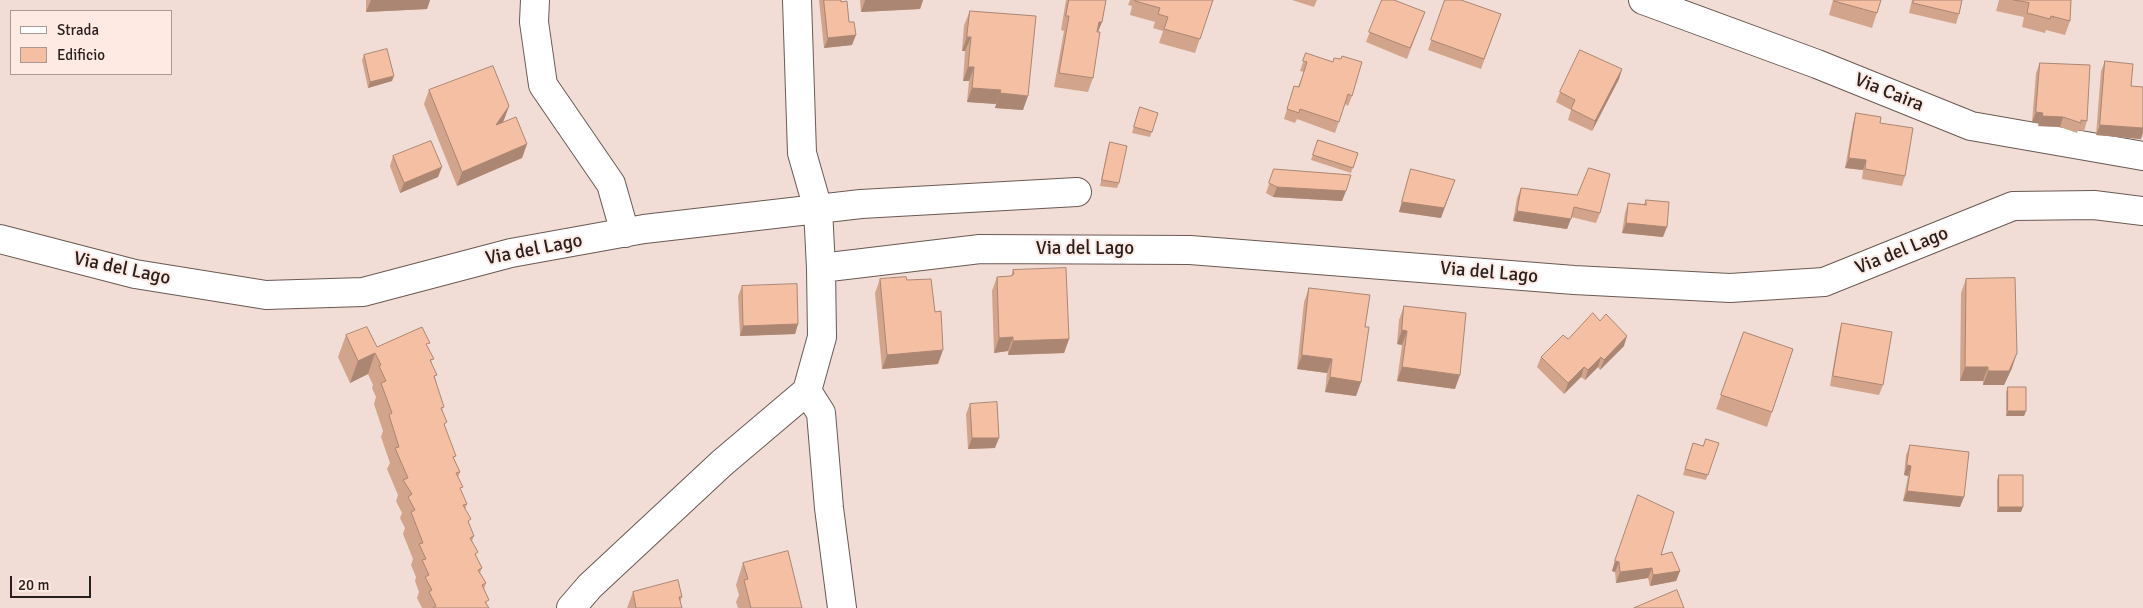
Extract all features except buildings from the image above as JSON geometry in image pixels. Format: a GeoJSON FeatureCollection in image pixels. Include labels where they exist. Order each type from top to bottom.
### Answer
{"type":"FeatureCollection","features":[{"type":"Feature","properties":{"kind":"street"},"geometry":{"type":"LineString","coordinates":[[535,0],[534,22],[543,85],[611,184],[625,233]]}},
{"type":"Feature","properties":{"kind":"street"},"geometry":{"type":"LineString","coordinates":[[571,608],[590,586],[722,463],[807,391],[822,337],[822,268],[818,210],[802,153],[797,0]]}},
{"type":"Feature","properties":{"kind":"street","name":"Via Caira"},"geometry":{"type":"LineString","coordinates":[[1643,0],[1817,64],[1971,126],[2143,156]]}},
{"type":"Feature","properties":{"kind":"street","name":"Via del Lago"},"geometry":{"type":"LineString","coordinates":[[0,239],[135,274],[266,295],[363,292],[511,253],[625,233],[861,204],[1077,192]]}},
{"type":"Feature","properties":{"kind":"street","name":"Via del Lago"},"geometry":{"type":"LineString","coordinates":[[822,268],[980,249],[1190,250],[1574,280],[1730,288],[1824,282],[2013,206],[2094,205],[2143,211]]}},
{"type":"Feature","properties":{"kind":"street"},"geometry":{"type":"LineString","coordinates":[[807,391],[821,413],[829,508],[842,608]]}}]}
